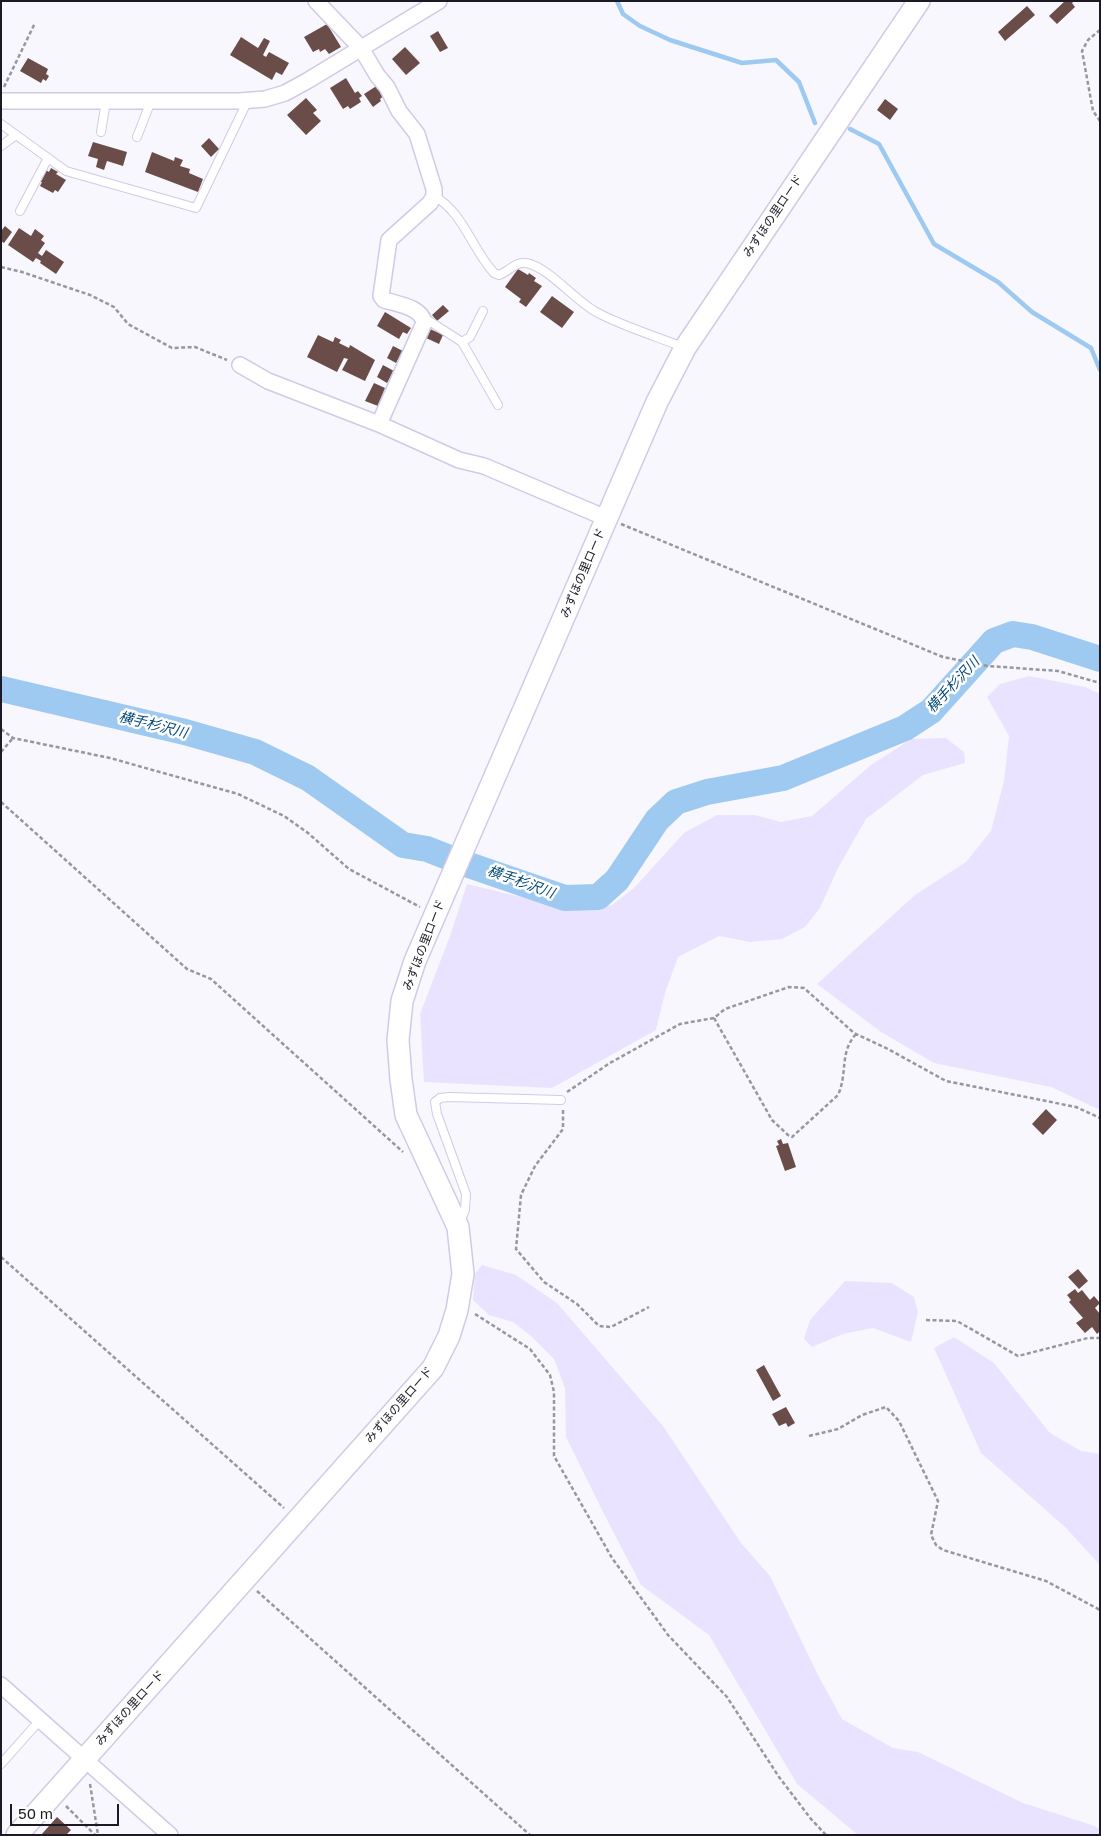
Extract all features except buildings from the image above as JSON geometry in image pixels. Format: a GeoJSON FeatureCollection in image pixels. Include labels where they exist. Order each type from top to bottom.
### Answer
{"type":"FeatureCollection","features":[{"type":"Feature","properties":{"kind":"street"},"geometry":{"type":"LineString","coordinates":[[316,1],[361,48],[377,75],[387,87],[399,112],[417,134],[434,189],[434,196],[430,203],[389,240],[381,296],[384,300],[418,312],[423,317],[424,323],[379,424]]}},
{"type":"Feature","properties":{"kind":"street"},"geometry":{"type":"LineString","coordinates":[[1,101],[265,99],[285,93],[439,1]]}},
{"type":"Feature","properties":{"kind":"street","name":"みずほの里ロード"},"geometry":{"type":"LineString","coordinates":[[17,1835],[433,1368],[449,1336],[457,1310],[463,1274],[458,1226],[406,1115],[400,1079],[398,1040],[402,1001],[415,961],[657,402],[685,348],[918,1]]}},
{"type":"Feature","properties":{"kind":"street"},"geometry":{"type":"LineString","coordinates":[[240,365],[268,381],[379,424],[459,460],[484,466],[606,518]]}},
{"type":"Feature","properties":{"kind":"street"},"geometry":{"type":"LineString","coordinates":[[1,1685],[170,1835]]}},
{"type":"Feature","properties":{"kind":"lane"},"geometry":{"type":"LineString","coordinates":[[1,124],[66,171],[196,208],[248,100]]}},
{"type":"Feature","properties":{"kind":"lane"},"geometry":{"type":"LineString","coordinates":[[101,132],[106,101]]}},
{"type":"Feature","properties":{"kind":"lane"},"geometry":{"type":"LineString","coordinates":[[137,137],[151,101]]}},
{"type":"Feature","properties":{"kind":"lane"},"geometry":{"type":"LineString","coordinates":[[1,146],[16,135]]}},
{"type":"Feature","properties":{"kind":"lane"},"geometry":{"type":"LineString","coordinates":[[20,211],[48,158]]}},
{"type":"Feature","properties":{"kind":"lane"},"geometry":{"type":"LineString","coordinates":[[434,196],[444,201],[453,212],[494,273],[499,275],[505,274],[517,264],[529,263],[540,268],[596,312],[685,348]]}},
{"type":"Feature","properties":{"kind":"lane"},"geometry":{"type":"LineString","coordinates":[[462,342],[470,337],[483,311]]}},
{"type":"Feature","properties":{"kind":"lane"},"geometry":{"type":"LineString","coordinates":[[423,317],[462,342],[498,404]]}},
{"type":"Feature","properties":{"kind":"lane"},"geometry":{"type":"LineString","coordinates":[[458,1226],[465,1210],[466,1194],[436,1114],[435,1102],[440,1098],[449,1097],[561,1100]]}},
{"type":"Feature","properties":{"kind":"lane"},"geometry":{"type":"LineString","coordinates":[[1,1764],[41,1719]]}},
{"type":"Feature","properties":{"kind":"path"},"geometry":{"type":"LineString","coordinates":[[1,93],[35,23]]}},
{"type":"Feature","properties":{"kind":"path"},"geometry":{"type":"LineString","coordinates":[[1100,30],[1088,40],[1082,51],[1093,111],[1100,121]]}},
{"type":"Feature","properties":{"kind":"path"},"geometry":{"type":"LineString","coordinates":[[1,267],[22,272],[90,295],[114,307],[128,324],[172,348],[195,347],[240,365]]}},
{"type":"Feature","properties":{"kind":"path"},"geometry":{"type":"LineString","coordinates":[[606,518],[943,657],[988,666],[1058,671],[1100,682]]}},
{"type":"Feature","properties":{"kind":"path"},"geometry":{"type":"LineString","coordinates":[[1,729],[13,738],[110,758],[238,794],[284,816],[349,869],[437,908]]}},
{"type":"Feature","properties":{"kind":"path"},"geometry":{"type":"LineString","coordinates":[[1,752],[13,738]]}},
{"type":"Feature","properties":{"kind":"path"},"geometry":{"type":"LineString","coordinates":[[1,802],[187,969],[211,979],[408,1157]]}},
{"type":"Feature","properties":{"kind":"path"},"geometry":{"type":"LineString","coordinates":[[649,1307],[611,1328],[599,1326],[577,1304],[544,1282],[516,1249],[521,1195],[535,1166],[563,1129],[564,1113],[560,1096],[610,1063],[680,1024],[714,1018],[726,1009],[789,987],[804,988],[856,1034],[888,1049],[946,1081],[1076,1106],[1100,1118]]}},
{"type":"Feature","properties":{"kind":"path"},"geometry":{"type":"LineString","coordinates":[[714,1018],[772,1120],[788,1135],[792,1136],[838,1094],[841,1088],[845,1054],[848,1044],[856,1034]]}},
{"type":"Feature","properties":{"kind":"path"},"geometry":{"type":"LineString","coordinates":[[1,1257],[298,1520]]}},
{"type":"Feature","properties":{"kind":"path"},"geometry":{"type":"LineString","coordinates":[[457,1310],[470,1311],[530,1349],[550,1375],[554,1392],[554,1456],[612,1558],[668,1635],[727,1697],[779,1777],[811,1819],[826,1835]]}},
{"type":"Feature","properties":{"kind":"path"},"geometry":{"type":"LineString","coordinates":[[926,1320],[957,1322],[1018,1356],[1088,1338],[1100,1338]]}},
{"type":"Feature","properties":{"kind":"path"},"geometry":{"type":"LineString","coordinates":[[809,1436],[838,1429],[862,1416],[886,1407],[899,1421],[938,1501],[931,1535],[936,1545],[944,1550],[1046,1581],[1100,1610]]}},
{"type":"Feature","properties":{"kind":"path"},"geometry":{"type":"LineString","coordinates":[[244,1580],[530,1835]]}},
{"type":"Feature","properties":{"kind":"path"},"geometry":{"type":"LineString","coordinates":[[85,1758],[97,1835]]}},
{"type":"Feature","properties":{"kind":"path"},"geometry":{"type":"LineString","coordinates":[[53,1794],[97,1835]]}},
{"type":"Feature","properties":{"kind":"shaded area"},"geometry":{"type":"Polygon","coordinates":[[[1029,676],[1085,687],[1100,694],[1100,1110],[1051,1087],[934,1063],[881,1032],[817,984],[915,895],[966,862],[991,831],[1004,781],[1009,736],[987,697],[1000,684],[1029,676]]]}},
{"type":"Feature","properties":{"kind":"shaded area"},"geometry":{"type":"Polygon","coordinates":[[[946,738],[964,752],[965,763],[923,775],[866,819],[838,868],[820,908],[805,927],[782,939],[750,942],[719,936],[678,957],[665,993],[656,1030],[552,1088],[424,1082],[420,1014],[450,936],[467,884],[575,910],[612,905],[634,888],[684,833],[717,815],[755,815],[781,822],[812,816],[871,765],[911,739],[946,738]]]}},
{"type":"Feature","properties":{"kind":"shaded area"},"geometry":{"type":"Polygon","coordinates":[[[482,1265],[516,1275],[557,1303],[663,1426],[741,1543],[770,1576],[819,1677],[842,1719],[893,1748],[918,1752],[1023,1803],[1092,1825],[1100,1829],[1100,1835],[858,1835],[797,1784],[709,1635],[641,1585],[566,1437],[565,1388],[554,1359],[531,1336],[513,1322],[489,1315],[473,1300],[475,1274],[482,1265]]]}},
{"type":"Feature","properties":{"kind":"shaded area"},"geometry":{"type":"Polygon","coordinates":[[[845,1281],[892,1283],[914,1297],[918,1312],[911,1342],[873,1328],[843,1334],[812,1347],[804,1339],[810,1320],[845,1281]]]}},
{"type":"Feature","properties":{"kind":"shaded area"},"geometry":{"type":"Polygon","coordinates":[[[954,1337],[994,1363],[1050,1433],[1081,1451],[1100,1454],[1100,1565],[1065,1527],[981,1453],[934,1348],[954,1337]]]}},
{"type":"Feature","properties":{"kind":"waterway"},"geometry":{"type":"LineString","coordinates":[[617,1],[623,14],[640,26],[670,40],[742,63],[776,60],[799,82],[815,123]]}},
{"type":"Feature","properties":{"kind":"waterway"},"geometry":{"type":"LineString","coordinates":[[850,129],[879,144],[934,244],[998,282],[1032,312],[1091,348],[1100,370]]}},
{"type":"Feature","properties":{"kind":"waterway","name":"横手杉沢川"},"geometry":{"type":"LineString","coordinates":[[1,689],[185,732],[255,752],[308,778],[403,845],[427,849],[565,898],[598,897],[617,880],[657,820],[676,802],[707,792],[783,778],[905,728],[931,711],[994,641],[1013,634],[1032,637],[1100,659]]}}]}
